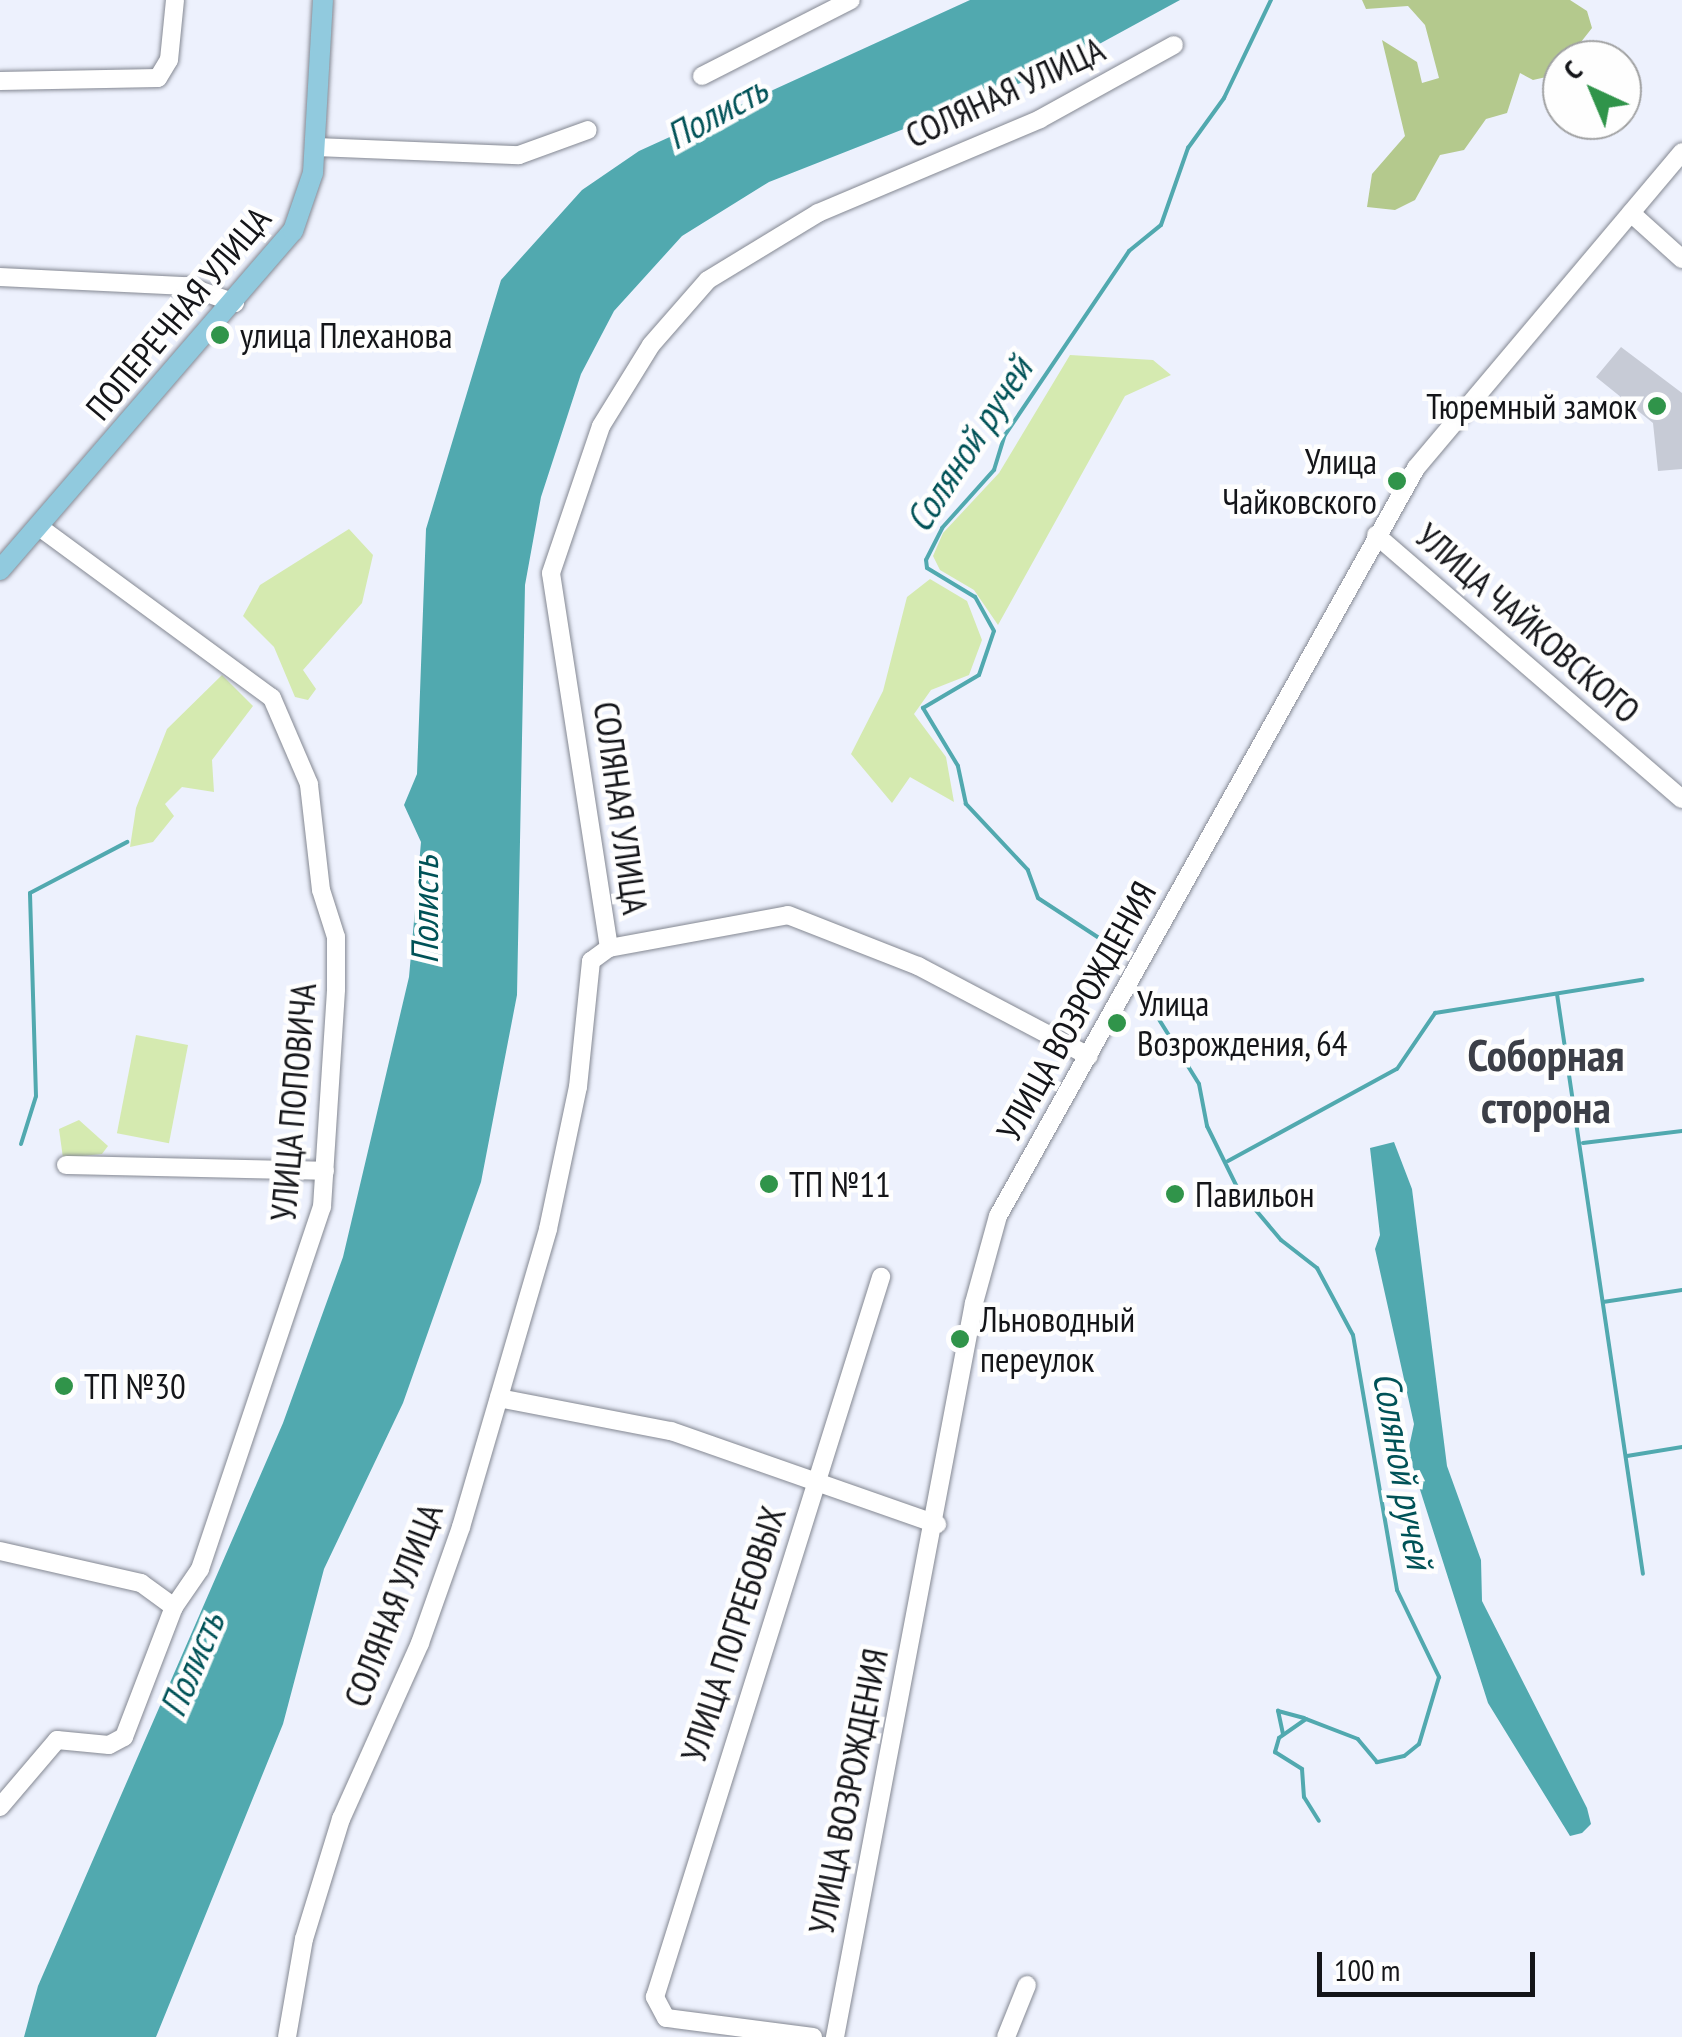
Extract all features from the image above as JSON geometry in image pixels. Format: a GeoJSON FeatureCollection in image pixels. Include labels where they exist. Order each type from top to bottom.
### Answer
{"type":"FeatureCollection","features":[{"type":"Feature","properties":{"kind":"main road","name":"ПОПЕРЕЧНАЯ УЛИЦА"},"geometry":{"type":"LineString","coordinates":[[0,570],[235,303],[300,216],[316,147],[322,0]]}},
{"type":"Feature","properties":{"kind":"street"},"geometry":{"type":"LineString","coordinates":[[0,81],[158,78],[169,60],[175,0]]}},
{"type":"Feature","properties":{"kind":"street"},"geometry":{"type":"LineString","coordinates":[[702,76],[851,0]]}},
{"type":"Feature","properties":{"kind":"street","name":"СОЛЯНАЯ УЛИЦА"},"geometry":{"type":"LineString","coordinates":[[287,2037],[304,1940],[341,1819],[420,1643],[499,1398],[548,1229],[578,1087],[591,961],[609,948],[551,573],[568,509],[620,393],[708,280],[780,234],[1040,119],[1174,45]]}},
{"type":"Feature","properties":{"kind":"street"},"geometry":{"type":"LineString","coordinates":[[316,147],[519,154],[588,130]]}},
{"type":"Feature","properties":{"kind":"street","name":"УЛИЦА ВОЗРОЖДЕНИЯ"},"geometry":{"type":"LineString","coordinates":[[835,2037],[937,1524],[986,1250],[1376,535],[1443,430],[1682,152]]}},
{"type":"Feature","properties":{"kind":"street"},"geometry":{"type":"LineString","coordinates":[[1631,213],[1682,259]]}},
{"type":"Feature","properties":{"kind":"street"},"geometry":{"type":"LineString","coordinates":[[0,277],[186,286],[235,303]]}},
{"type":"Feature","properties":{"kind":"street","name":"УЛИЦА ПОПОВИЧА"},"geometry":{"type":"LineString","coordinates":[[0,1807],[58,1740],[109,1746],[124,1738],[174,1607],[200,1568],[223,1482],[294,1306],[325,1170],[336,937],[318,874],[309,784],[278,710],[254,679],[38,526]]}},
{"type":"Feature","properties":{"kind":"street","name":"УЛИЦА ЧАЙКОВСКОГО"},"geometry":{"type":"LineString","coordinates":[[1376,535],[1682,799]]}},
{"type":"Feature","properties":{"kind":"street"},"geometry":{"type":"LineString","coordinates":[[609,948],[788,915],[918,966],[1089,1056]]}},
{"type":"Feature","properties":{"kind":"street"},"geometry":{"type":"LineString","coordinates":[[66,1165],[325,1170]]}},
{"type":"Feature","properties":{"kind":"street","name":"УЛИЦА ПОГРЕБОВЫХ"},"geometry":{"type":"LineString","coordinates":[[812,2037],[657,2013],[692,1871],[881,1277]]}},
{"type":"Feature","properties":{"kind":"street"},"geometry":{"type":"LineString","coordinates":[[499,1398],[671,1431],[937,1524]]}},
{"type":"Feature","properties":{"kind":"street"},"geometry":{"type":"LineString","coordinates":[[0,1551],[141,1583],[174,1607]]}},
{"type":"Feature","properties":{"kind":"street"},"geometry":{"type":"LineString","coordinates":[[1006,2037],[1027,1986]]}},
{"type":"Feature","properties":{"kind":"green space"},"geometry":{"type":"Polygon","coordinates":[[[1362,0],[1570,0],[1587,11],[1592,28],[1583,40],[1542,40],[1542,78],[1533,80],[1520,73],[1507,113],[1486,119],[1464,150],[1440,155],[1415,200],[1395,210],[1367,207],[1372,174],[1405,136],[1382,40],[1417,62],[1422,83],[1439,78],[1425,25],[1408,6],[1366,9],[1362,0]]]}},
{"type":"Feature","properties":{"kind":"green space"},"geometry":{"type":"Polygon","coordinates":[[[1070,355],[1153,360],[1171,375],[1125,396],[998,625],[974,590],[940,570],[933,556],[943,533],[999,473],[1070,355]]]}},
{"type":"Feature","properties":{"kind":"green space"},"geometry":{"type":"Polygon","coordinates":[[[349,529],[373,555],[362,603],[303,670],[316,689],[308,700],[295,697],[274,647],[243,616],[260,585],[349,529]]]}},
{"type":"Feature","properties":{"kind":"green space"},"geometry":{"type":"Polygon","coordinates":[[[930,579],[967,601],[982,640],[969,675],[931,690],[914,714],[946,757],[954,802],[910,777],[892,803],[851,754],[883,691],[907,597],[930,579]]]}},
{"type":"Feature","properties":{"kind":"green space"},"geometry":{"type":"Polygon","coordinates":[[[222,675],[253,706],[212,760],[214,792],[182,787],[165,804],[174,816],[153,842],[130,847],[136,808],[167,729],[222,675]]]}},
{"type":"Feature","properties":{"kind":"green space"},"geometry":{"type":"Polygon","coordinates":[[[136,1035],[188,1045],[169,1143],[117,1133],[136,1035]]]}},
{"type":"Feature","properties":{"kind":"green space"},"geometry":{"type":"Polygon","coordinates":[[[79,1120],[108,1146],[102,1154],[63,1158],[59,1129],[79,1120]]]}},
{"type":"Feature","properties":{"kind":"water","name":"Полисть"},"geometry":{"type":"Polygon","coordinates":[[[970,0],[1180,0],[1046,73],[769,182],[682,236],[614,311],[581,374],[541,497],[525,585],[517,995],[481,1182],[403,1403],[324,1569],[283,1724],[156,2037],[24,2037],[38,1986],[283,1423],[343,1257],[409,977],[421,842],[404,805],[417,774],[426,529],[501,280],[582,190],[639,151],[970,0]]]}},
{"type":"Feature","properties":{"kind":"water"},"geometry":{"type":"Polygon","coordinates":[[[1394,1142],[1412,1189],[1447,1466],[1481,1560],[1482,1601],[1587,1808],[1591,1824],[1582,1833],[1570,1836],[1488,1703],[1408,1452],[1414,1424],[1375,1249],[1380,1235],[1370,1148],[1394,1142]]]}},
{"type":"Feature","properties":{"kind":"building","name":"Тюремный замок"},"geometry":{"type":"Polygon","coordinates":[[[1621,347],[1682,393],[1682,469],[1658,471],[1653,423],[1596,377],[1621,347]]]}},
{"type":"Feature","properties":{"kind":"waterway","name":"Соляной ручей"},"geometry":{"type":"LineString","coordinates":[[1122,953],[1038,898],[1028,870],[966,804],[958,766],[923,708],[979,675],[994,631],[975,597],[927,568],[926,560],[942,528],[994,470],[1005,435],[1129,251],[1161,225],[1188,148],[1224,98],[1271,0]]}},
{"type":"Feature","properties":{"kind":"waterway"},"geometry":{"type":"LineString","coordinates":[[21,1144],[36,1096],[30,893],[127,842]]}},
{"type":"Feature","properties":{"kind":"waterway"},"geometry":{"type":"LineString","coordinates":[[1228,1161],[1397,1069],[1435,1013],[1642,980]]}},
{"type":"Feature","properties":{"kind":"waterway","name":"Соляной ручей"},"geometry":{"type":"LineString","coordinates":[[1142,992],[1199,1084],[1207,1126],[1238,1189],[1281,1240],[1317,1268],[1353,1335],[1397,1590],[1439,1677],[1419,1744],[1404,1756],[1377,1762],[1358,1739],[1306,1719],[1279,1738],[1275,1752],[1302,1769],[1304,1797],[1319,1821]]}},
{"type":"Feature","properties":{"kind":"waterway"},"geometry":{"type":"LineString","coordinates":[[1557,994],[1643,1574]]}},
{"type":"Feature","properties":{"kind":"waterway"},"geometry":{"type":"LineString","coordinates":[[1583,1143],[1682,1131]]}},
{"type":"Feature","properties":{"kind":"waterway"},"geometry":{"type":"LineString","coordinates":[[1603,1302],[1682,1290]]}},
{"type":"Feature","properties":{"kind":"waterway"},"geometry":{"type":"LineString","coordinates":[[1627,1456],[1682,1447]]}},
{"type":"Feature","properties":{"kind":"waterway"},"geometry":{"type":"LineString","coordinates":[[1283,1734],[1278,1711],[1304,1718]]}},
{"type":"Feature","properties":{"kind":"place","name":"улица Плеханова"},"geometry":{"type":"Point","coordinates":[220,335]}},
{"type":"Feature","properties":{"kind":"place","name":"Тюремный замок"},"geometry":{"type":"Point","coordinates":[1657,406]}},
{"type":"Feature","properties":{"kind":"place","name":"Улица Чайковского"},"geometry":{"type":"Point","coordinates":[1397,481]}},
{"type":"Feature","properties":{"kind":"place","name":"Улица Возрождения, 64"},"geometry":{"type":"Point","coordinates":[1117,1023]}},
{"type":"Feature","properties":{"kind":"place","name":"ТП №11"},"geometry":{"type":"Point","coordinates":[769,1184]}},
{"type":"Feature","properties":{"kind":"place","name":"Павильон"},"geometry":{"type":"Point","coordinates":[1175,1194]}},
{"type":"Feature","properties":{"kind":"place","name":"Льноводный переулок"},"geometry":{"type":"Point","coordinates":[960,1339]}},
{"type":"Feature","properties":{"kind":"place","name":"ТП №30"},"geometry":{"type":"Point","coordinates":[64,1386]}},
{"type":"Feature","properties":{"kind":"district","name":"Соборная сторона"},"geometry":{"type":"Point","coordinates":[1546,1081]}}]}
